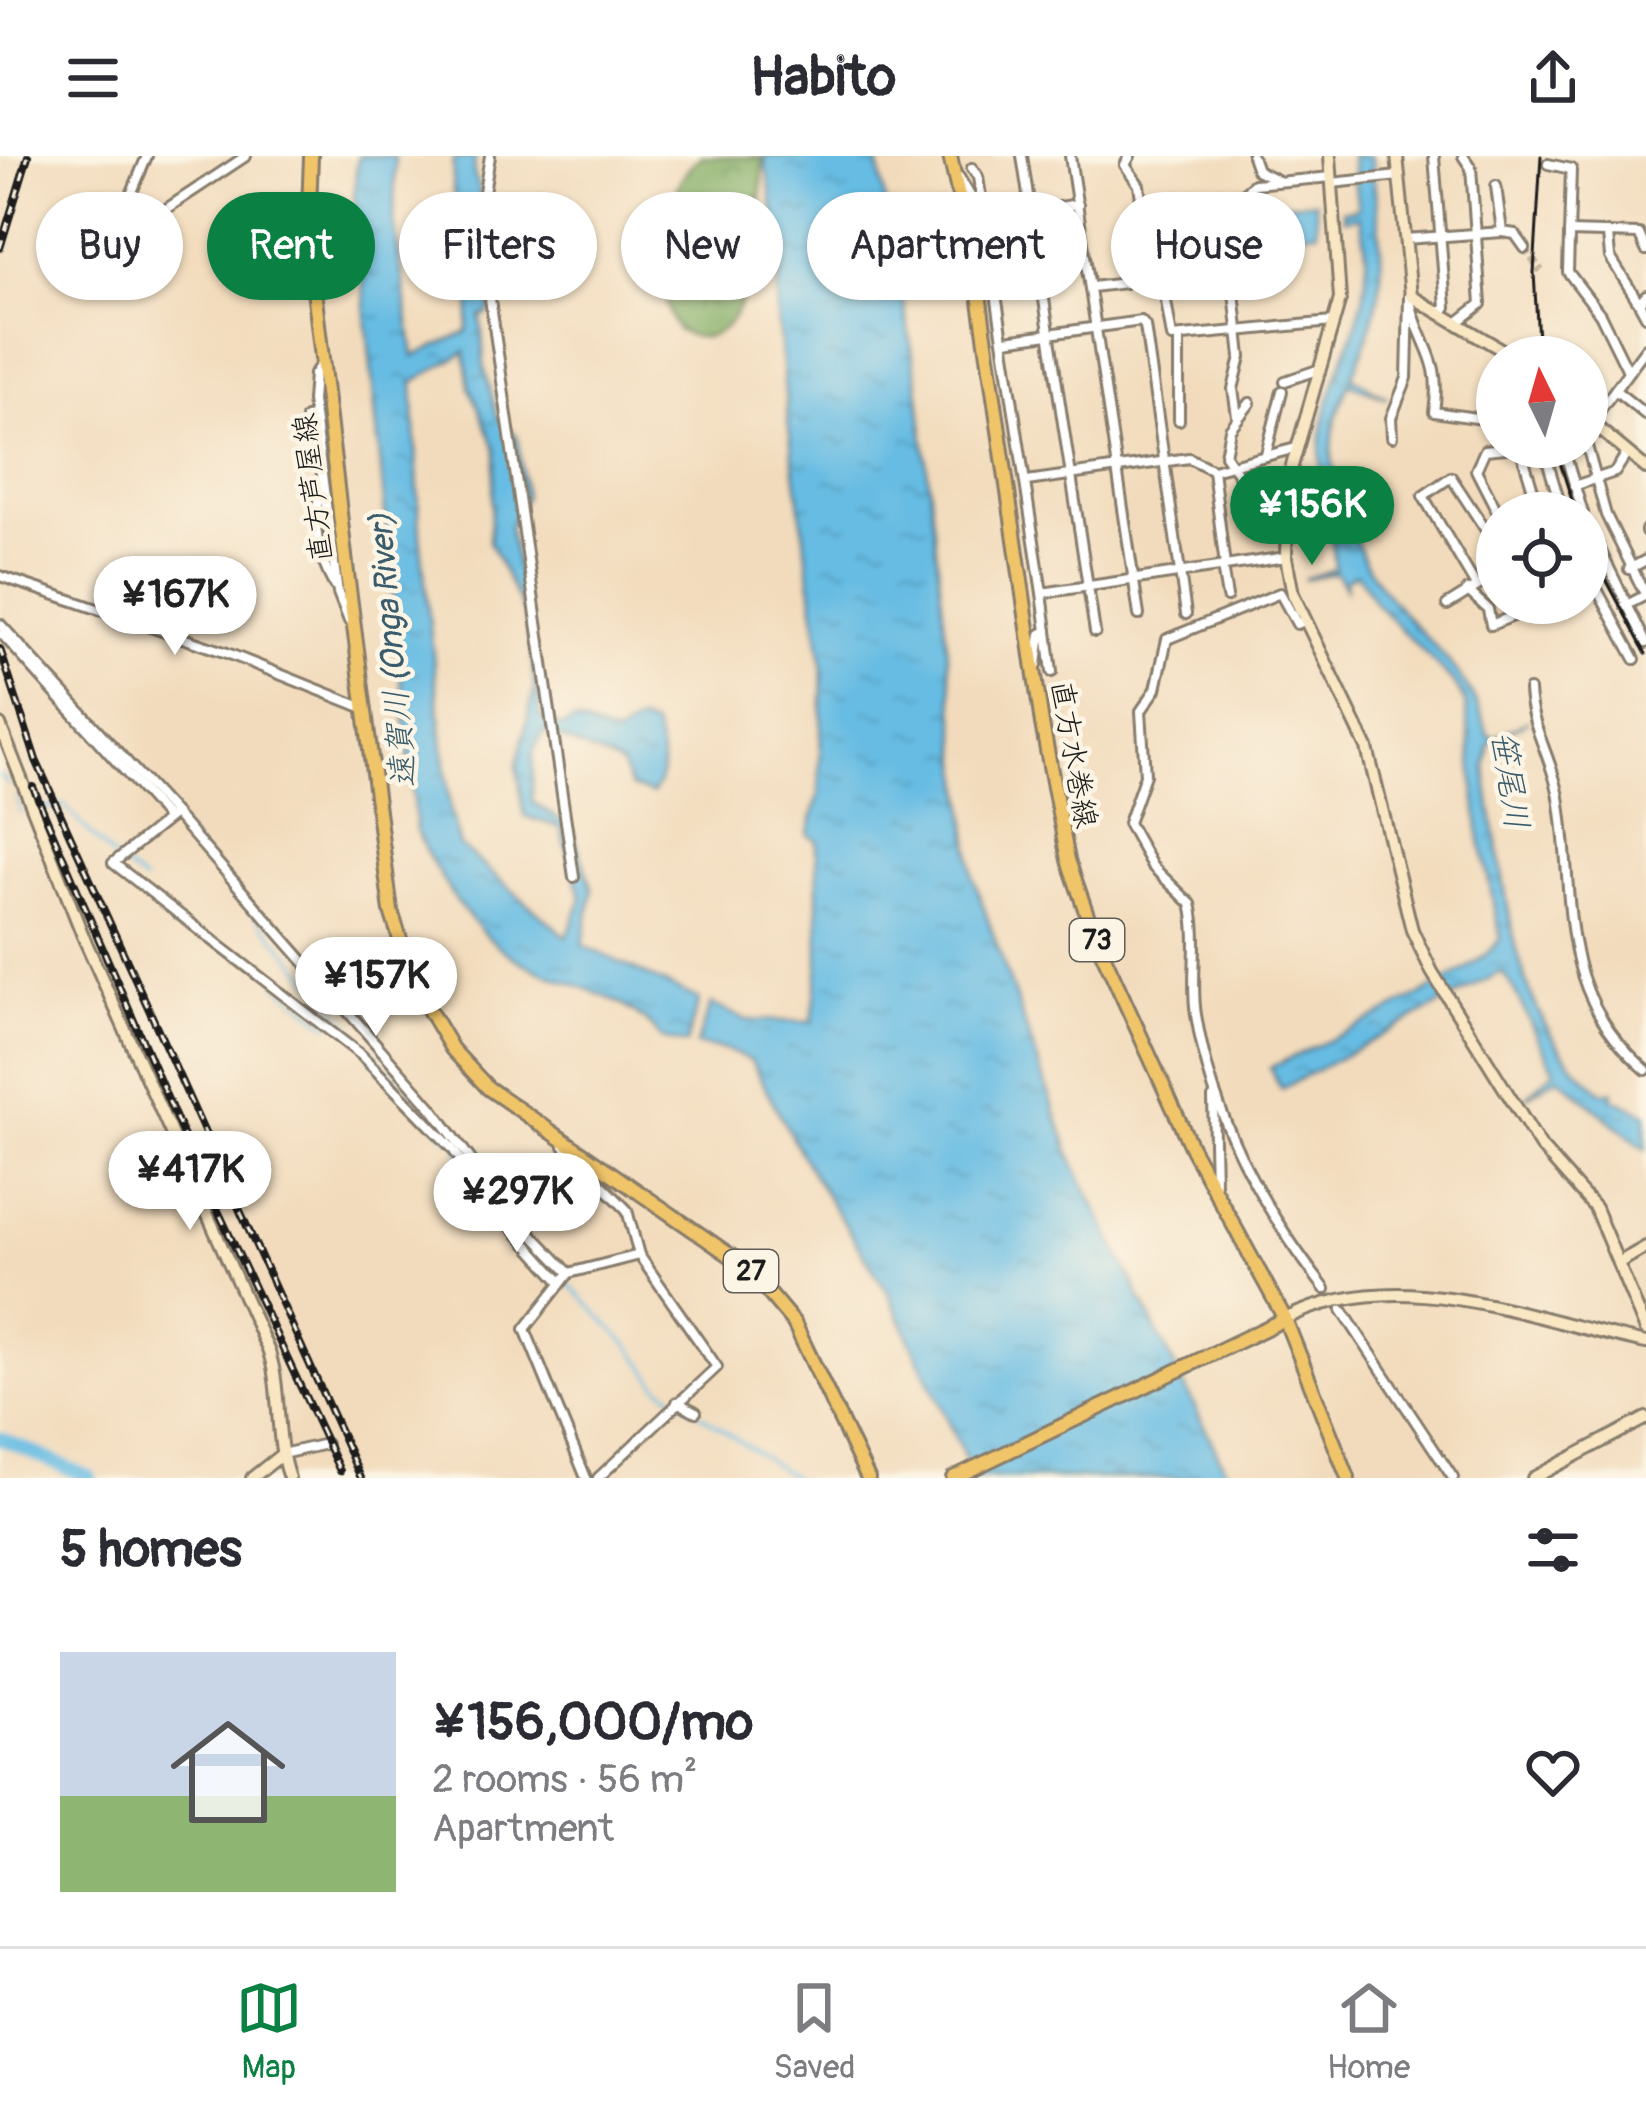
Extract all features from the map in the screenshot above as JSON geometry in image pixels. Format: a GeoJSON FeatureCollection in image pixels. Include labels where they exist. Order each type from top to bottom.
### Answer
{"type":"FeatureCollection","features":[{"type":"Feature","properties":{"kind":"main road","name":"直方芦屋線"},"geometry":{"type":"LineString","coordinates":[[311,156],[308,238],[322,363],[392,911],[415,986],[471,1071],[555,1137],[659,1202],[747,1267],[794,1323],[868,1478]]}},
{"type":"Feature","properties":{"kind":"main road","name":"直方水巻線"},"geometry":{"type":"LineString","coordinates":[[951,159],[975,267],[1034,672],[1064,840],[1093,932],[1281,1320],[1347,1474]]}},
{"type":"Feature","properties":{"kind":"main road"},"geometry":{"type":"LineString","coordinates":[[953,1478],[1281,1320]]}},
{"type":"Feature","properties":{"kind":"street"},"geometry":{"type":"LineString","coordinates":[[147,156],[110,246],[246,156]]}},
{"type":"Feature","properties":{"kind":"street"},"geometry":{"type":"LineString","coordinates":[[490,156],[481,210],[484,264],[574,878]]}},
{"type":"Feature","properties":{"kind":"street"},"geometry":{"type":"LineString","coordinates":[[1022,156],[1028,192]]}},
{"type":"Feature","properties":{"kind":"street"},"geometry":{"type":"LineString","coordinates":[[1070,156],[1076,192]]}},
{"type":"Feature","properties":{"kind":"street"},"geometry":{"type":"LineString","coordinates":[[1130,156],[1125,165],[1140,192]]}},
{"type":"Feature","properties":{"kind":"street"},"geometry":{"type":"LineString","coordinates":[[1252,156],[1257,170],[1277,182]]}},
{"type":"Feature","properties":{"kind":"street"},"geometry":{"type":"LineString","coordinates":[[1330,156],[1341,273],[1334,322],[1296,448],[1287,498],[1286,557],[1304,621],[1367,748],[1412,930],[1432,973],[1541,1147],[1594,1208],[1646,1330]]}},
{"type":"Feature","properties":{"kind":"street"},"geometry":{"type":"LineString","coordinates":[[1397,156],[1414,322],[1440,376],[1434,412],[1476,418]]}},
{"type":"Feature","properties":{"kind":"street"},"geometry":{"type":"LineString","coordinates":[[1434,156],[1446,307],[1440,315]]}},
{"type":"Feature","properties":{"kind":"street"},"geometry":{"type":"LineString","coordinates":[[1457,323],[1481,304],[1471,168],[1463,156]]}},
{"type":"Feature","properties":{"kind":"street"},"geometry":{"type":"LineString","coordinates":[[951,159],[970,192]]}},
{"type":"Feature","properties":{"kind":"street"},"geometry":{"type":"LineString","coordinates":[[1548,164],[1571,170],[1568,272],[1600,314],[1628,371]]}},
{"type":"Feature","properties":{"kind":"street"},"geometry":{"type":"LineString","coordinates":[[972,168],[979,192]]}},
{"type":"Feature","properties":{"kind":"street"},"geometry":{"type":"LineString","coordinates":[[1245,192],[1254,184],[1396,177]]}},
{"type":"Feature","properties":{"kind":"street"},"geometry":{"type":"LineString","coordinates":[[1496,186],[1502,232]]}},
{"type":"Feature","properties":{"kind":"street"},"geometry":{"type":"LineString","coordinates":[[1404,239],[1502,232],[1515,234],[1525,248]]}},
{"type":"Feature","properties":{"kind":"street"},"geometry":{"type":"LineString","coordinates":[[1569,232],[1639,234],[1646,250]]}},
{"type":"Feature","properties":{"kind":"street"},"geometry":{"type":"LineString","coordinates":[[1608,235],[1610,257],[1642,299],[1646,316]]}},
{"type":"Feature","properties":{"kind":"street"},"geometry":{"type":"LineString","coordinates":[[1087,257],[1139,615]]}},
{"type":"Feature","properties":{"kind":"street"},"geometry":{"type":"LineString","coordinates":[[1092,287],[1111,285]]}},
{"type":"Feature","properties":{"kind":"street"},"geometry":{"type":"LineString","coordinates":[[1409,292],[1417,303],[1479,336]]}},
{"type":"Feature","properties":{"kind":"street"},"geometry":{"type":"LineString","coordinates":[[1392,437],[1391,418],[1407,378],[1409,292]]}},
{"type":"Feature","properties":{"kind":"street"},"geometry":{"type":"LineString","coordinates":[[999,300],[1052,672]]}},
{"type":"Feature","properties":{"kind":"street"},"geometry":{"type":"LineString","coordinates":[[1046,300],[1095,632]]}},
{"type":"Feature","properties":{"kind":"street"},"geometry":{"type":"LineString","coordinates":[[1165,300],[1172,338],[1334,322]]}},
{"type":"Feature","properties":{"kind":"street"},"geometry":{"type":"LineString","coordinates":[[1235,300],[1237,416],[1226,444],[1229,464],[1252,494]]}},
{"type":"Feature","properties":{"kind":"street"},"geometry":{"type":"LineString","coordinates":[[1006,340],[1141,321],[1145,326],[1186,614]]}},
{"type":"Feature","properties":{"kind":"street"},"geometry":{"type":"LineString","coordinates":[[1179,338],[1179,419]]}},
{"type":"Feature","properties":{"kind":"street"},"geometry":{"type":"LineString","coordinates":[[1608,398],[1644,355]]}},
{"type":"Feature","properties":{"kind":"street"},"geometry":{"type":"LineString","coordinates":[[322,363],[314,374],[317,446],[338,591],[355,626]]}},
{"type":"Feature","properties":{"kind":"street"},"geometry":{"type":"LineString","coordinates":[[1266,454],[1284,386],[1320,369]]}},
{"type":"Feature","properties":{"kind":"street"},"geometry":{"type":"LineString","coordinates":[[1615,390],[1646,415]]}},
{"type":"Feature","properties":{"kind":"street"},"geometry":{"type":"LineString","coordinates":[[1237,416],[1250,403]]}},
{"type":"Feature","properties":{"kind":"street"},"geometry":{"type":"LineString","coordinates":[[1608,437],[1646,468]]}},
{"type":"Feature","properties":{"kind":"street"},"geometry":{"type":"LineString","coordinates":[[1027,481],[1189,458],[1214,470],[1296,448]]}},
{"type":"Feature","properties":{"kind":"street"},"geometry":{"type":"LineString","coordinates":[[1574,486],[1615,472],[1627,453]]}},
{"type":"Feature","properties":{"kind":"street"},"geometry":{"type":"LineString","coordinates":[[1548,468],[1555,492]]}},
{"type":"Feature","properties":{"kind":"street"},"geometry":{"type":"LineString","coordinates":[[1569,468],[1576,492]]}},
{"type":"Feature","properties":{"kind":"street"},"geometry":{"type":"LineString","coordinates":[[1594,468],[1629,569],[1646,595],[1624,606]]}},
{"type":"Feature","properties":{"kind":"street"},"geometry":{"type":"LineString","coordinates":[[1214,470],[1227,597]]}},
{"type":"Feature","properties":{"kind":"street"},"geometry":{"type":"LineString","coordinates":[[1476,516],[1451,477],[1423,496],[1476,593]]}},
{"type":"Feature","properties":{"kind":"street"},"geometry":{"type":"LineString","coordinates":[[1544,492],[1553,488]]}},
{"type":"Feature","properties":{"kind":"street"},"geometry":{"type":"LineString","coordinates":[[1042,592],[1286,557]]}},
{"type":"Feature","properties":{"kind":"street"},"geometry":{"type":"LineString","coordinates":[[1629,569],[1646,560]]}},
{"type":"Feature","properties":{"kind":"street"},"geometry":{"type":"LineString","coordinates":[[1608,570],[1646,643]]}},
{"type":"Feature","properties":{"kind":"street"},"geometry":{"type":"LineString","coordinates":[[0,576],[226,653],[366,708]]}},
{"type":"Feature","properties":{"kind":"street"},"geometry":{"type":"LineString","coordinates":[[1447,605],[1476,584]]}},
{"type":"Feature","properties":{"kind":"street"},"geometry":{"type":"LineString","coordinates":[[1304,621],[1297,624],[1280,593],[1167,639],[1156,689],[1141,711],[1145,775],[1130,806],[1129,831],[1152,866],[1191,904],[1195,1013],[1226,1134],[1284,1239],[1325,1289]]}},
{"type":"Feature","properties":{"kind":"street"},"geometry":{"type":"LineString","coordinates":[[1608,615],[1635,659]]}},
{"type":"Feature","properties":{"kind":"street"},"geometry":{"type":"LineString","coordinates":[[1,629],[170,818],[116,859],[361,1055],[452,1148],[565,1278]]}},
{"type":"Feature","properties":{"kind":"street"},"geometry":{"type":"LineString","coordinates":[[1,629],[175,814],[433,1109],[480,1172]]}},
{"type":"Feature","properties":{"kind":"street"},"geometry":{"type":"LineString","coordinates":[[1034,672],[1041,634],[1047,631]]}},
{"type":"Feature","properties":{"kind":"street"},"geometry":{"type":"LineString","coordinates":[[1529,690],[1559,795],[1570,936],[1582,982],[1601,1022],[1646,1070]]}},
{"type":"Feature","properties":{"kind":"street"},"geometry":{"type":"LineString","coordinates":[[0,725],[53,866],[269,1352],[276,1376],[281,1455],[290,1478]]}},
{"type":"Feature","properties":{"kind":"street"},"geometry":{"type":"LineString","coordinates":[[1214,1090],[1216,1190]]}},
{"type":"Feature","properties":{"kind":"street"},"geometry":{"type":"LineString","coordinates":[[555,1137],[627,1210],[639,1255],[717,1367],[598,1478]]}},
{"type":"Feature","properties":{"kind":"street"},"geometry":{"type":"LineString","coordinates":[[1618,1263],[1646,1246]]}},
{"type":"Feature","properties":{"kind":"street"},"geometry":{"type":"LineString","coordinates":[[586,1478],[524,1335],[565,1278],[639,1255]]}},
{"type":"Feature","properties":{"kind":"street"},"geometry":{"type":"LineString","coordinates":[[1281,1320],[1345,1296],[1405,1290],[1646,1343]]}},
{"type":"Feature","properties":{"kind":"street"},"geometry":{"type":"LineString","coordinates":[[1342,1310],[1454,1478]]}},
{"type":"Feature","properties":{"kind":"street"},"geometry":{"type":"LineString","coordinates":[[680,1399],[696,1412]]}},
{"type":"Feature","properties":{"kind":"street"},"geometry":{"type":"LineString","coordinates":[[1533,1478],[1646,1418]]}},
{"type":"Feature","properties":{"kind":"street"},"geometry":{"type":"LineString","coordinates":[[252,1478],[281,1455],[326,1444]]}},
{"type":"Feature","properties":{"kind":"green space"},"geometry":{"type":"Polygon","coordinates":[[[701,156],[763,158],[761,192],[675,192],[701,156]]]}},
{"type":"Feature","properties":{"kind":"green space"},"geometry":{"type":"Polygon","coordinates":[[[667,300],[741,300],[724,328],[704,337],[677,330],[667,300]]]}},
{"type":"Feature","properties":{"kind":"water"},"geometry":{"type":"Polygon","coordinates":[[[358,156],[395,156],[399,300],[406,300],[414,356],[467,332],[471,300],[493,300],[488,314],[481,316],[484,366],[497,415],[517,436],[525,497],[509,528],[537,663],[540,718],[561,727],[575,721],[615,736],[639,722],[654,727],[662,762],[652,794],[631,787],[621,765],[544,731],[533,752],[532,802],[571,827],[593,890],[583,945],[699,1000],[686,1044],[661,1039],[612,999],[529,966],[494,943],[455,899],[416,831],[364,300],[375,300],[375,192],[354,192],[358,156]],[[465,352],[413,382],[420,535],[450,810],[460,846],[567,937],[582,898],[560,827],[524,816],[517,765],[534,690],[532,657],[525,615],[489,542],[496,450],[470,387],[465,352]]]}},
{"type":"Feature","properties":{"kind":"water"},"geometry":{"type":"Polygon","coordinates":[[[475,156],[480,192],[453,192],[453,160],[475,156]]]}},
{"type":"Feature","properties":{"kind":"water"},"geometry":{"type":"Polygon","coordinates":[[[764,156],[877,156],[883,192],[807,192],[807,300],[903,300],[917,378],[973,877],[1073,1162],[1230,1478],[974,1478],[889,1294],[807,1165],[751,1061],[696,1045],[711,1004],[747,1020],[812,1022],[819,964],[817,840],[808,835],[819,794],[823,670],[777,314],[778,300],[783,300],[783,192],[770,192],[764,156]]]}},
{"type":"Feature","properties":{"kind":"water"},"geometry":{"type":"Polygon","coordinates":[[[1351,156],[1371,156],[1381,244],[1375,315],[1352,377],[1388,398],[1349,384],[1340,408],[1332,450],[1342,526],[1353,530],[1380,586],[1461,678],[1488,735],[1495,737],[1529,720],[1490,743],[1486,766],[1522,967],[1544,1022],[1578,1070],[1602,1092],[1613,1092],[1612,1098],[1646,1113],[1646,1150],[1558,1077],[1526,1097],[1555,1070],[1501,972],[1281,1089],[1270,1068],[1431,989],[1487,953],[1500,938],[1479,830],[1466,705],[1456,685],[1375,603],[1357,573],[1346,579],[1346,588],[1336,573],[1303,579],[1335,569],[1321,475],[1321,441],[1366,278],[1359,217],[1344,219],[1343,210],[1358,208],[1351,156]]]}},
{"type":"Feature","properties":{"kind":"water"},"geometry":{"type":"Polygon","coordinates":[[[1315,201],[1317,231],[1305,232],[1305,202],[1315,201]]]}},
{"type":"Feature","properties":{"kind":"waterway"},"geometry":{"type":"LineString","coordinates":[[0,242],[9,244]]}},
{"type":"Feature","properties":{"kind":"waterway"},"geometry":{"type":"LineString","coordinates":[[0,776],[11,786]]}},
{"type":"Feature","properties":{"kind":"waterway"},"geometry":{"type":"LineString","coordinates":[[16,797],[21,813]]}},
{"type":"Feature","properties":{"kind":"waterway"},"geometry":{"type":"LineString","coordinates":[[37,810],[64,805],[112,857],[144,882]]}},
{"type":"Feature","properties":{"kind":"waterway"},"geometry":{"type":"LineString","coordinates":[[163,808],[450,1141]]}},
{"type":"Feature","properties":{"kind":"waterway"},"geometry":{"type":"LineString","coordinates":[[275,983],[329,1025]]}},
{"type":"Feature","properties":{"kind":"waterway"},"geometry":{"type":"LineString","coordinates":[[369,1058],[402,1087]]}},
{"type":"Feature","properties":{"kind":"waterway"},"geometry":{"type":"LineString","coordinates":[[457,1148],[512,1222]]}},
{"type":"Feature","properties":{"kind":"waterway"},"geometry":{"type":"LineString","coordinates":[[547,1260],[561,1275]]}},
{"type":"Feature","properties":{"kind":"waterway"},"geometry":{"type":"LineString","coordinates":[[567,1282],[632,1349],[659,1386],[794,1478]]}},
{"type":"Feature","properties":{"kind":"waterway"},"geometry":{"type":"LineString","coordinates":[[0,1438],[90,1478]]}},
{"type":"Feature","properties":{"kind":"tunnel"},"geometry":{"type":"LineString","coordinates":[[1525,248],[1541,271]]}},
{"type":"Feature","properties":{"kind":"tram line"},"geometry":{"type":"LineString","coordinates":[[1538,336],[1534,273],[1541,156]]}},
{"type":"Feature","properties":{"kind":"tram line"},"geometry":{"type":"LineString","coordinates":[[1562,468],[1569,492]]}},
{"type":"Feature","properties":{"kind":"tram line"},"geometry":{"type":"LineString","coordinates":[[1608,583],[1646,654]]}},
{"type":"Feature","properties":{"kind":"railway"},"geometry":{"type":"LineString","coordinates":[[0,248],[28,156]]}},
{"type":"Feature","properties":{"kind":"railway"},"geometry":{"type":"LineString","coordinates":[[0,649],[36,760],[361,1478]]}},
{"type":"Feature","properties":{"kind":"railway"},"geometry":{"type":"LineString","coordinates":[[33,787],[191,1153],[340,1471]]}},
{"type":"Feature","properties":{"kind":"water label","name":"遠賀川 (Onga River)"},"geometry":{"type":"Point","coordinates":[391,651]}},
{"type":"Feature","properties":{"kind":"water label","name":"笹尾川"},"geometry":{"type":"Point","coordinates":[1511,780]}}]}
